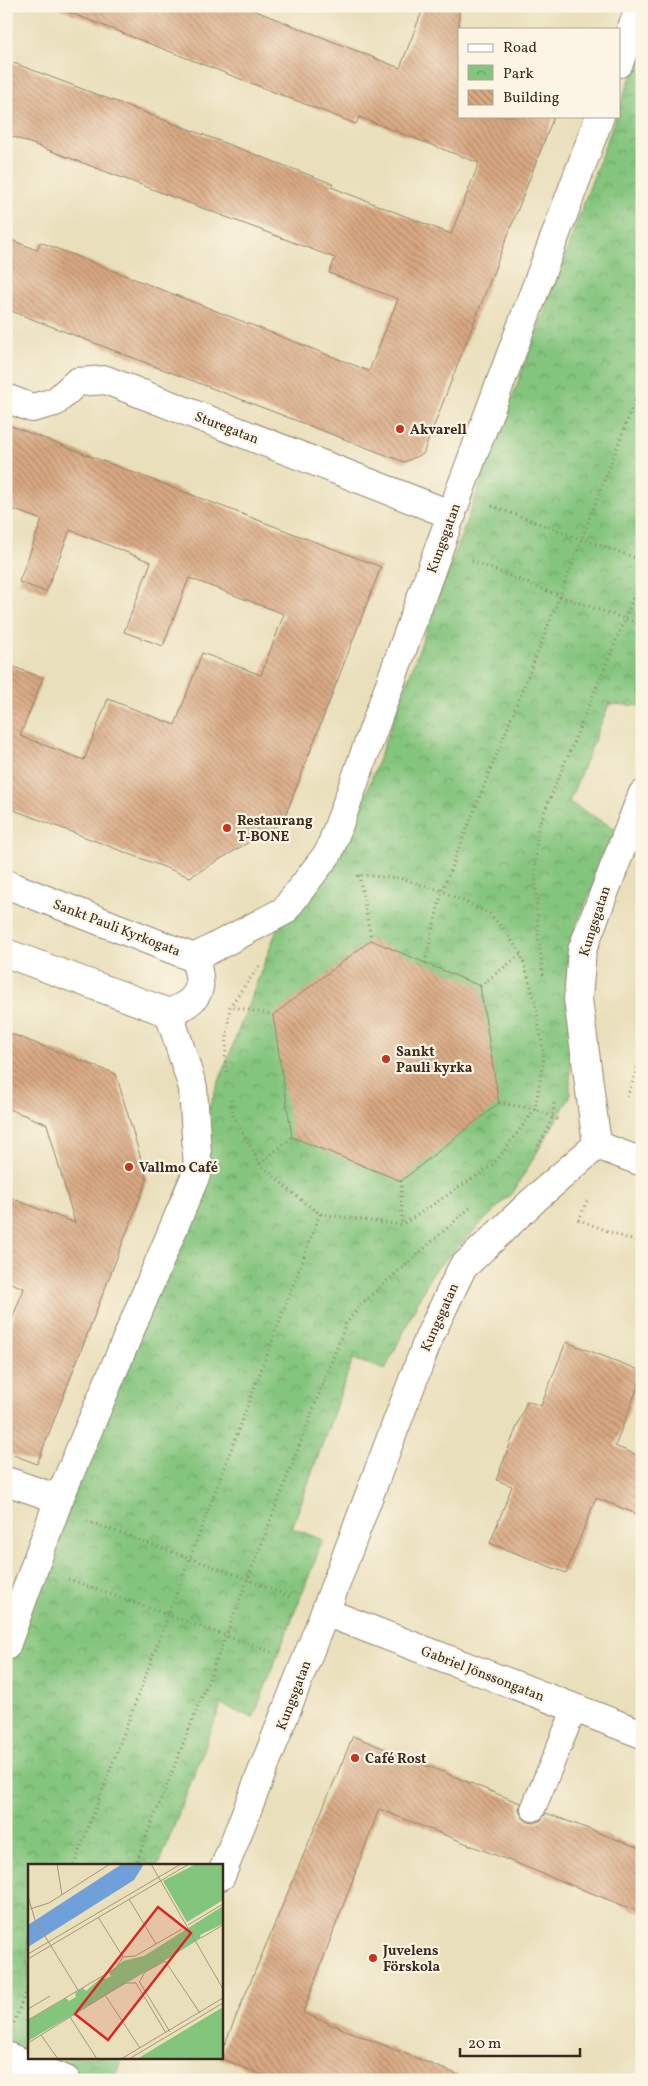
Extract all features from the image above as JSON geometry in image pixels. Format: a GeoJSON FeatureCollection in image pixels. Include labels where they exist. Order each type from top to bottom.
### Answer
{"type":"FeatureCollection","features":[{"type":"Feature","properties":{"kind":"street"},"geometry":{"type":"LineString","coordinates":[[620,60],[640,6]]}},
{"type":"Feature","properties":{"kind":"street","name":"Kungsgatan"},"geometry":{"type":"LineString","coordinates":[[194,958],[284,911],[329,852],[599,118]]}},
{"type":"Feature","properties":{"kind":"street","name":"Sturegatan"},"geometry":{"type":"LineString","coordinates":[[6,398],[32,408],[55,402],[76,382],[106,380],[456,504]]}},
{"type":"Feature","properties":{"kind":"street","name":"Kungsgatan"},"geometry":{"type":"LineString","coordinates":[[222,1873],[305,1664],[430,1336],[462,1268],[535,1199],[603,1147],[578,999],[582,950],[642,795]]}},
{"type":"Feature","properties":{"kind":"street","name":"Sankt Pauli Kyrkogata"},"geometry":{"type":"LineString","coordinates":[[6,884],[194,958],[200,974],[198,993],[187,1006],[169,1013]]}},
{"type":"Feature","properties":{"kind":"street"},"geometry":{"type":"LineString","coordinates":[[6,953],[169,1013],[193,1088],[198,1170],[58,1499],[6,1646]]}},
{"type":"Feature","properties":{"kind":"street"},"geometry":{"type":"LineString","coordinates":[[603,1147],[642,1162]]}},
{"type":"Feature","properties":{"kind":"street"},"geometry":{"type":"LineString","coordinates":[[6,1481],[58,1499]]}},
{"type":"Feature","properties":{"kind":"street","name":"Gabriel Jönssongatan"},"geometry":{"type":"LineString","coordinates":[[325,1612],[642,1734]]}},
{"type":"Feature","properties":{"kind":"street"},"geometry":{"type":"LineString","coordinates":[[6,2056],[66,2080]]}},
{"type":"Feature","properties":{"kind":"lane"},"geometry":{"type":"LineString","coordinates":[[533,1808],[575,1708]]}},
{"type":"Feature","properties":{"kind":"path"},"geometry":{"type":"LineString","coordinates":[[425,962],[442,891],[560,596],[642,382]]}},
{"type":"Feature","properties":{"kind":"path"},"geometry":{"type":"LineString","coordinates":[[456,504],[581,539],[642,560]]}},
{"type":"Feature","properties":{"kind":"path"},"geometry":{"type":"LineString","coordinates":[[440,548],[560,596],[642,625]]}},
{"type":"Feature","properties":{"kind":"path"},"geometry":{"type":"LineString","coordinates":[[543,980],[538,934],[535,869],[538,827],[642,574]]}},
{"type":"Feature","properties":{"kind":"path"},"geometry":{"type":"LineString","coordinates":[[359,875],[371,940]]}},
{"type":"Feature","properties":{"kind":"path"},"geometry":{"type":"LineString","coordinates":[[230,1096],[233,1115],[260,1164],[302,1201],[320,1214],[402,1225],[494,1164],[535,1108],[544,1057],[534,1001],[521,954],[506,931],[490,914],[442,891]]}},
{"type":"Feature","properties":{"kind":"path"},"geometry":{"type":"LineString","coordinates":[[480,986],[521,954]]}},
{"type":"Feature","properties":{"kind":"path"},"geometry":{"type":"LineString","coordinates":[[228,1078],[225,1059],[230,1006],[273,1015]]}},
{"type":"Feature","properties":{"kind":"path"},"geometry":{"type":"LineString","coordinates":[[638,1066],[642,1055]]}},
{"type":"Feature","properties":{"kind":"path"},"geometry":{"type":"LineString","coordinates":[[532,1154],[542,1140],[553,1116],[554,1097]]}},
{"type":"Feature","properties":{"kind":"path"},"geometry":{"type":"LineString","coordinates":[[499,1103],[535,1108],[553,1116]]}},
{"type":"Feature","properties":{"kind":"path"},"geometry":{"type":"LineString","coordinates":[[260,1164],[292,1137]]}},
{"type":"Feature","properties":{"kind":"path"},"geometry":{"type":"LineString","coordinates":[[603,1147],[580,1220],[642,1244]]}},
{"type":"Feature","properties":{"kind":"path"},"geometry":{"type":"LineString","coordinates":[[401,1181],[402,1225]]}},
{"type":"Feature","properties":{"kind":"path"},"geometry":{"type":"LineString","coordinates":[[135,1864],[226,1636],[346,1324],[360,1305],[475,1204]]}},
{"type":"Feature","properties":{"kind":"path"},"geometry":{"type":"LineString","coordinates":[[74,1864],[320,1214]]}},
{"type":"Feature","properties":{"kind":"path"},"geometry":{"type":"LineString","coordinates":[[58,1499],[73,1516],[248,1579],[325,1612]]}},
{"type":"Feature","properties":{"kind":"path"},"geometry":{"type":"LineString","coordinates":[[34,1567],[305,1664]]}},
{"type":"Feature","properties":{"kind":"path"},"geometry":{"type":"LineString","coordinates":[[13,2024],[28,1986]]}},
{"type":"Feature","properties":{"kind":"green space"},"geometry":{"type":"Polygon","coordinates":[[[642,47],[642,706],[609,704],[569,802],[617,830],[570,940],[570,1097],[514,1191],[432,1273],[385,1370],[353,1359],[292,1528],[323,1540],[253,1718],[221,1705],[159,1864],[28,1864],[28,2058],[123,2058],[115,2080],[6,2080],[6,1646],[34,1567],[284,911],[364,799],[615,118],[620,118],[620,105],[642,47]]]}},
{"type":"Feature","properties":{"kind":"building"},"geometry":{"type":"Polygon","coordinates":[[[59,6],[243,6],[400,68],[424,6],[459,6],[458,118],[553,118],[423,454],[404,462],[6,309],[6,238],[37,250],[40,242],[369,371],[398,299],[329,273],[335,258],[6,134],[6,60],[333,184],[331,187],[451,234],[479,163],[359,117],[356,124],[58,8],[59,6]]]}},
{"type":"Feature","properties":{"kind":"building"},"geometry":{"type":"Polygon","coordinates":[[[6,424],[381,567],[283,822],[190,877],[6,807],[6,664],[43,678],[20,736],[84,760],[108,699],[175,725],[202,653],[261,675],[284,614],[189,578],[163,646],[124,632],[151,562],[70,530],[46,592],[19,582],[42,520],[6,507],[6,424]]]}},
{"type":"Feature","properties":{"kind":"building","name":"Sankt Pauli kyrka"},"geometry":{"type":"Polygon","coordinates":[[[371,940],[480,986],[499,1103],[401,1181],[292,1137],[273,1015],[371,940]]]}},
{"type":"Feature","properties":{"kind":"building"},"geometry":{"type":"Polygon","coordinates":[[[6,1032],[116,1074],[147,1180],[37,1464],[6,1452],[6,1335],[24,1288],[6,1281],[6,1196],[75,1223],[47,1124],[6,1108],[6,1032]]]}},
{"type":"Feature","properties":{"kind":"building"},"geometry":{"type":"Polygon","coordinates":[[[566,1342],[642,1371],[642,1376],[615,1446],[642,1457],[642,1516],[596,1498],[566,1573],[490,1543],[512,1486],[496,1480],[527,1401],[541,1406],[566,1342]]]}},
{"type":"Feature","properties":{"kind":"building"},"geometry":{"type":"Polygon","coordinates":[[[353,1736],[520,1803],[519,1810],[522,1817],[528,1822],[535,1823],[541,1820],[546,1813],[642,1849],[642,1913],[379,1809],[303,2013],[466,2078],[466,2080],[276,2080],[219,2058],[222,2058],[222,2051],[353,1736]]]}},
{"type":"Feature","properties":{"kind":"place","name":"Akvarell"},"geometry":{"type":"Point","coordinates":[400,429]}},
{"type":"Feature","properties":{"kind":"place","name":"Restaurang T-BONE"},"geometry":{"type":"Point","coordinates":[227,828]}},
{"type":"Feature","properties":{"kind":"place","name":"Sankt Pauli kyrka"},"geometry":{"type":"Point","coordinates":[386,1059]}},
{"type":"Feature","properties":{"kind":"place","name":"Vallmo Café"},"geometry":{"type":"Point","coordinates":[129,1167]}},
{"type":"Feature","properties":{"kind":"place","name":"Café Rost"},"geometry":{"type":"Point","coordinates":[355,1758]}},
{"type":"Feature","properties":{"kind":"place","name":"Juvelens Förskola"},"geometry":{"type":"Point","coordinates":[373,1958]}}]}
